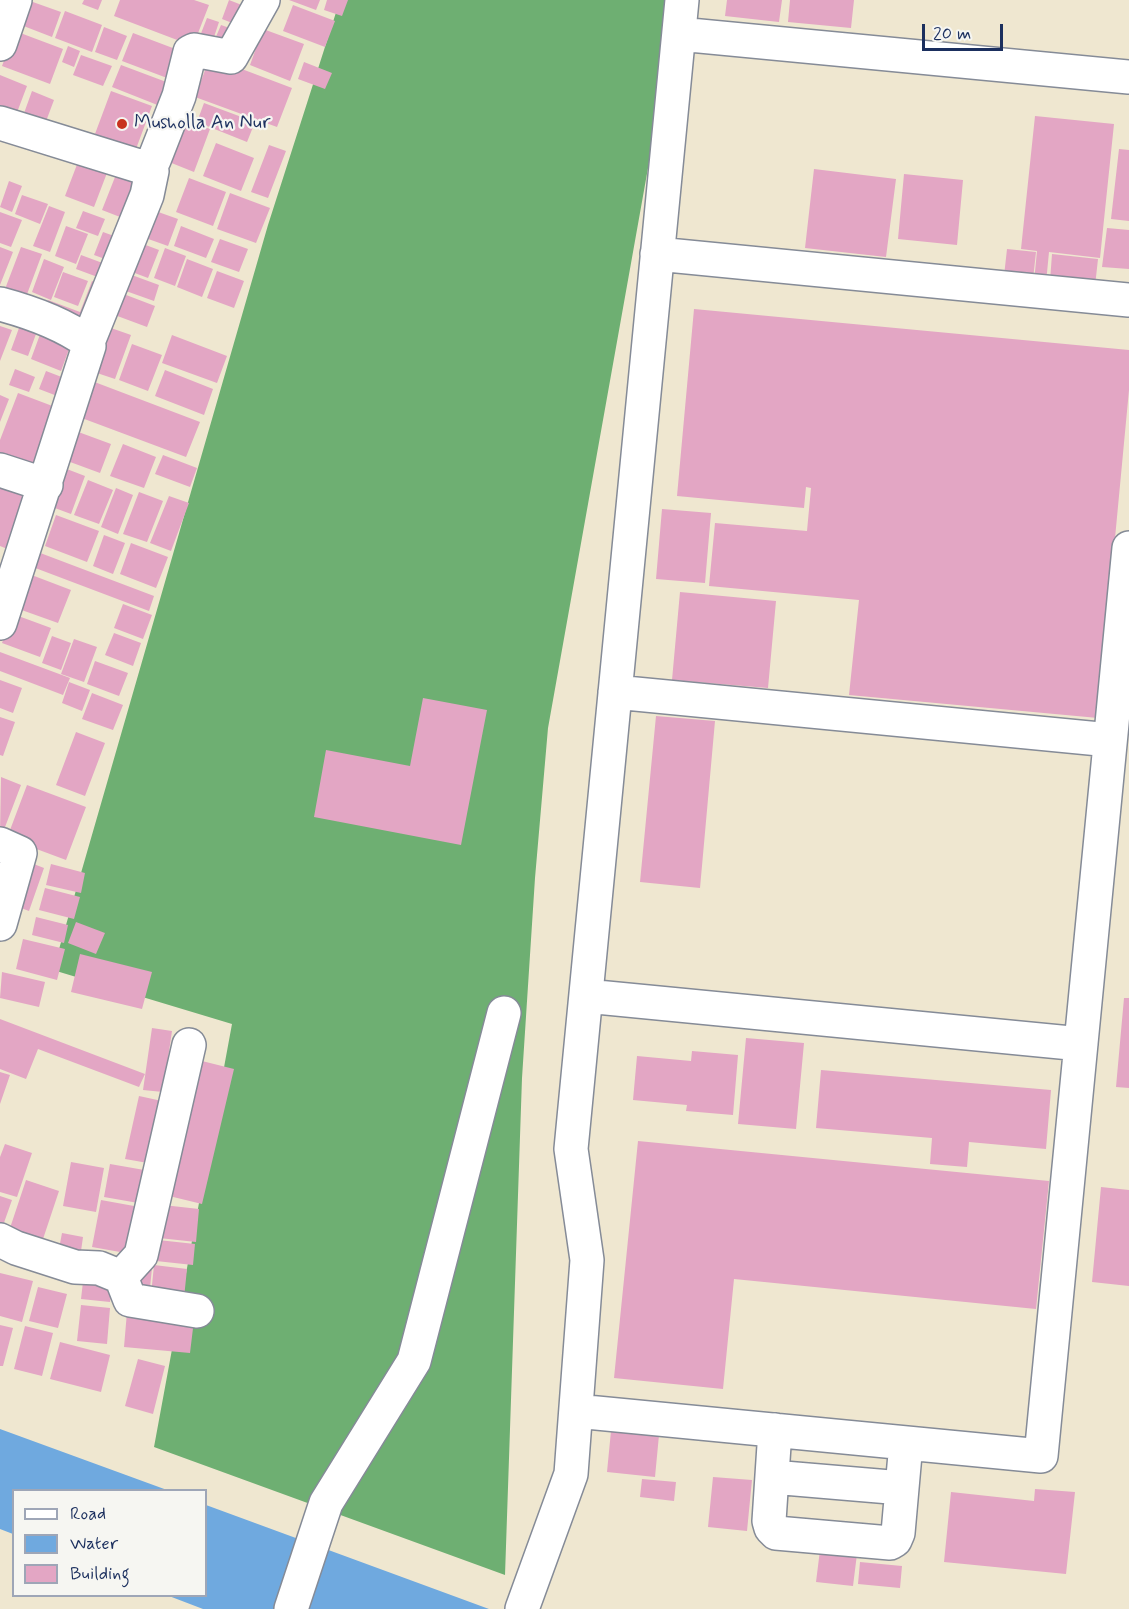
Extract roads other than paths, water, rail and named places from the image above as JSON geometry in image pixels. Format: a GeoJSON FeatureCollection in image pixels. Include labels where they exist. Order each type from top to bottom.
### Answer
{"type":"FeatureCollection","features":[{"type":"Feature","properties":{"kind":"street"},"geometry":{"type":"LineString","coordinates":[[0,44],[15,0]]}},
{"type":"Feature","properties":{"kind":"street"},"geometry":{"type":"LineString","coordinates":[[0,123],[142,167],[150,165],[179,96],[190,51],[231,57],[263,0]]}},
{"type":"Feature","properties":{"kind":"street"},"geometry":{"type":"LineString","coordinates":[[522,1609],[571,1474],[587,1260],[570,1149],[682,0]]}},
{"type":"Feature","properties":{"kind":"street"},"geometry":{"type":"LineString","coordinates":[[679,34],[1129,77]]}},
{"type":"Feature","properties":{"kind":"street"},"geometry":{"type":"LineString","coordinates":[[0,623],[88,351],[88,342],[147,195],[152,171],[150,165]]}},
{"type":"Feature","properties":{"kind":"street"},"geometry":{"type":"LineString","coordinates":[[657,254],[1129,300]]}},
{"type":"Feature","properties":{"kind":"street"},"geometry":{"type":"LineString","coordinates":[[0,304],[21,310],[79,335],[88,342]]}},
{"type":"Feature","properties":{"kind":"street"},"geometry":{"type":"LineString","coordinates":[[0,470],[46,485]]}},
{"type":"Feature","properties":{"kind":"street"},"geometry":{"type":"LineString","coordinates":[[576,1411],[1041,1456],[1129,548]]}},
{"type":"Feature","properties":{"kind":"street"},"geometry":{"type":"LineString","coordinates":[[615,692],[1110,740]]}},
{"type":"Feature","properties":{"kind":"street"},"geometry":{"type":"LineString","coordinates":[[0,844],[20,853],[0,924]]}},
{"type":"Feature","properties":{"kind":"street"},"geometry":{"type":"LineString","coordinates":[[586,996],[1081,1044]]}},
{"type":"Feature","properties":{"kind":"street"},"geometry":{"type":"LineString","coordinates":[[291,1609],[326,1503],[414,1361],[504,1013]]}},
{"type":"Feature","properties":{"kind":"street"},"geometry":{"type":"LineString","coordinates":[[121,1277],[141,1256],[189,1045]]}},
{"type":"Feature","properties":{"kind":"street"},"geometry":{"type":"LineString","coordinates":[[0,1240],[16,1248],[75,1267],[99,1269],[121,1277],[130,1300],[197,1311]]}},
{"type":"Feature","properties":{"kind":"street"},"geometry":{"type":"LineString","coordinates":[[775,1430],[769,1521],[776,1533],[879,1542],[895,1540],[898,1533],[906,1443]]}},
{"type":"Feature","properties":{"kind":"street"},"geometry":{"type":"LineString","coordinates":[[772,1477],[902,1488]]}},
{"type":"Feature","properties":{"kind":"water"},"geometry":{"type":"Polygon","coordinates":[[[0,1429],[164,1489],[12,1489],[12,1534],[0,1529],[0,1429]]]}},
{"type":"Feature","properties":{"kind":"water"},"geometry":{"type":"Polygon","coordinates":[[[207,1505],[489,1609],[203,1609],[172,1597],[207,1597],[207,1505]]]}},
{"type":"Feature","properties":{"kind":"place","name":"Musholla An Nur"},"geometry":{"type":"Point","coordinates":[122,124]}}]}
